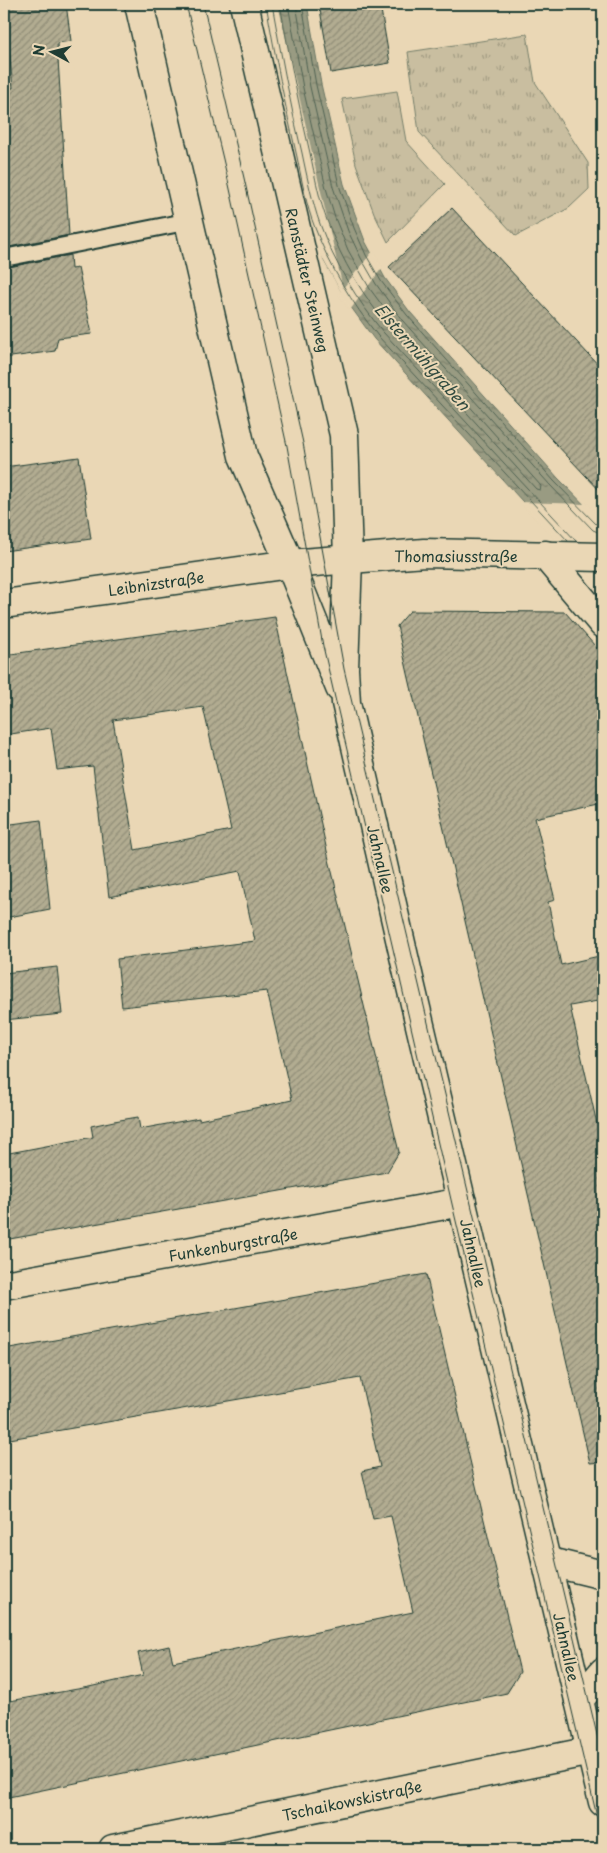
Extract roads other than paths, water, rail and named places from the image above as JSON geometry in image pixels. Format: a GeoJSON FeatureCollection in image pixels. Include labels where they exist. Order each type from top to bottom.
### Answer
{"type":"FeatureCollection","features":[{"type":"Feature","properties":{"kind":"main road"},"geometry":{"type":"LineString","coordinates":[[140,4],[244,456],[299,564]]}},
{"type":"Feature","properties":{"kind":"main road","name":"Ranstädter Steinweg"},"geometry":{"type":"LineString","coordinates":[[244,4],[344,435],[348,559]]}},
{"type":"Feature","properties":{"kind":"main road","name":"Thomasiusstraße"},"geometry":{"type":"LineString","coordinates":[[299,564],[424,553],[603,557]]}},
{"type":"Feature","properties":{"kind":"main road"},"geometry":{"type":"LineString","coordinates":[[554,556],[603,624]]}},
{"type":"Feature","properties":{"kind":"main road","name":"Jahnallee"},"geometry":{"type":"LineString","coordinates":[[346,703],[344,669],[348,559]]}},
{"type":"Feature","properties":{"kind":"main road","name":"Jahnallee"},"geometry":{"type":"LineString","coordinates":[[299,564],[346,703],[603,1802]]}},
{"type":"Feature","properties":{"kind":"main road","name":"Leibnizstraße"},"geometry":{"type":"LineString","coordinates":[[4,604],[299,564]]}},
{"type":"Feature","properties":{"kind":"main road","name":"Funkenburgstraße"},"geometry":{"type":"LineString","coordinates":[[4,1285],[462,1202]]}},
{"type":"Feature","properties":{"kind":"main road"},"geometry":{"type":"LineString","coordinates":[[546,1560],[603,1575]]}},
{"type":"Feature","properties":{"kind":"main road"},"geometry":{"type":"LineString","coordinates":[[579,1700],[603,1672]]}},
{"type":"Feature","properties":{"kind":"main road","name":"Tschaikowskistraße"},"geometry":{"type":"LineString","coordinates":[[113,1849],[591,1751]]}},
{"type":"Feature","properties":{"kind":"lane"},"geometry":{"type":"LineString","coordinates":[[4,258],[190,221]]}},
{"type":"Feature","properties":{"kind":"water","name":"Elstermühlgraben"},"geometry":{"type":"Polygon","coordinates":[[[261,4],[307,4],[321,84],[344,184],[365,241],[385,278],[410,312],[558,478],[603,524],[603,586],[523,502],[374,339],[348,303],[324,261],[261,4]]]}},
{"type":"Feature","properties":{"kind":"tram line"},"geometry":{"type":"LineString","coordinates":[[186,4],[228,180],[287,446],[323,646],[452,1204],[603,1842]]}},
{"type":"Feature","properties":{"kind":"tram line"},"geometry":{"type":"LineString","coordinates":[[203,4],[303,443],[344,669],[603,1760]]}}]}
